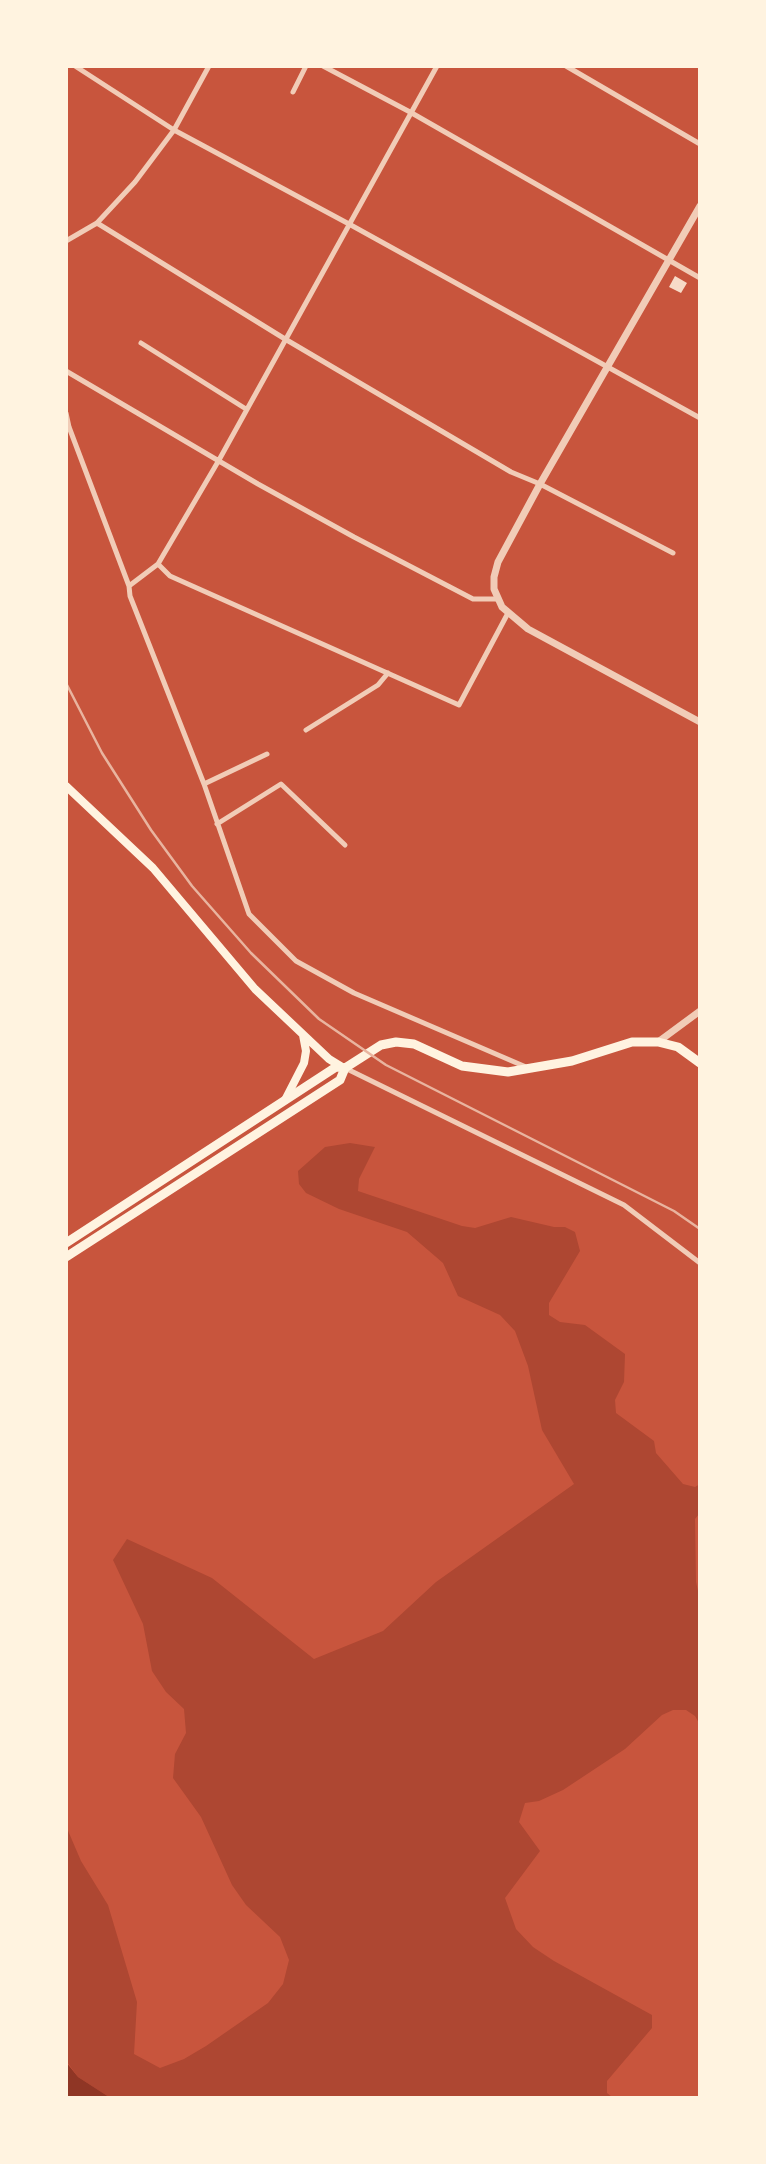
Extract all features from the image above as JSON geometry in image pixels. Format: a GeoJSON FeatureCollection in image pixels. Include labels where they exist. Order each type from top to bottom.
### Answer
{"type":"FeatureCollection","features":[{"type":"Feature","properties":{"kind":"main road"},"geometry":{"type":"LineString","coordinates":[[66,786],[153,868],[255,989],[329,1059],[345,1068]]}},
{"type":"Feature","properties":{"kind":"main road"},"geometry":{"type":"LineString","coordinates":[[285,1101],[303,1063],[306,1051],[303,1035]]}},
{"type":"Feature","properties":{"kind":"main road"},"geometry":{"type":"LineString","coordinates":[[66,1257],[340,1080],[345,1068],[382,1045],[396,1042],[414,1044],[462,1066],[508,1072],[572,1061],[632,1042],[658,1042],[678,1047],[699,1063]]}},
{"type":"Feature","properties":{"kind":"main road"},"geometry":{"type":"LineString","coordinates":[[66,1243],[336,1067],[345,1068]]}},
{"type":"Feature","properties":{"kind":"street"},"geometry":{"type":"LineString","coordinates":[[75,66],[174,130],[699,418]]}},
{"type":"Feature","properties":{"kind":"street"},"geometry":{"type":"LineString","coordinates":[[66,241],[97,223],[135,183],[174,130],[209,66]]}},
{"type":"Feature","properties":{"kind":"street"},"geometry":{"type":"LineString","coordinates":[[293,92],[306,66]]}},
{"type":"Feature","properties":{"kind":"street"},"geometry":{"type":"LineString","coordinates":[[323,66],[410,112],[699,278]]}},
{"type":"Feature","properties":{"kind":"street"},"geometry":{"type":"LineString","coordinates":[[129,586],[158,564],[219,460],[437,66]]}},
{"type":"Feature","properties":{"kind":"street"},"geometry":{"type":"LineString","coordinates":[[566,66],[699,144]]}},
{"type":"Feature","properties":{"kind":"street"},"geometry":{"type":"LineString","coordinates":[[699,206],[540,484],[498,562],[494,577],[497,599],[508,613],[543,639],[699,722]]}},
{"type":"Feature","properties":{"kind":"street"},"geometry":{"type":"LineString","coordinates":[[97,223],[285,339],[511,472],[540,484],[673,553]]}},
{"type":"Feature","properties":{"kind":"street"},"geometry":{"type":"LineString","coordinates":[[141,343],[246,409]]}},
{"type":"Feature","properties":{"kind":"street"},"geometry":{"type":"LineString","coordinates":[[66,372],[354,537],[472,599],[497,599]]}},
{"type":"Feature","properties":{"kind":"street"},"geometry":{"type":"LineString","coordinates":[[66,413],[129,586],[130,596],[204,783],[249,914],[296,961],[354,993],[528,1069]]}},
{"type":"Feature","properties":{"kind":"street"},"geometry":{"type":"LineString","coordinates":[[158,564],[170,576],[459,705],[508,613]]}},
{"type":"Feature","properties":{"kind":"street"},"geometry":{"type":"LineString","coordinates":[[306,730],[378,685],[388,673]]}},
{"type":"Feature","properties":{"kind":"street"},"geometry":{"type":"LineString","coordinates":[[204,783],[267,754]]}},
{"type":"Feature","properties":{"kind":"street"},"geometry":{"type":"LineString","coordinates":[[217,824],[281,784],[345,845]]}},
{"type":"Feature","properties":{"kind":"street"},"geometry":{"type":"LineString","coordinates":[[658,1042],[699,1011]]}},
{"type":"Feature","properties":{"kind":"street"},"geometry":{"type":"LineString","coordinates":[[345,1068],[624,1205],[699,1263]]}},
{"type":"Feature","properties":{"kind":"shaded area"},"geometry":{"type":"Polygon","coordinates":[[[350,1143],[375,1147],[359,1179],[358,1191],[462,1226],[475,1228],[511,1217],[565,1227],[575,1232],[580,1251],[549,1303],[549,1315],[560,1322],[585,1325],[625,1354],[624,1382],[615,1400],[616,1413],[654,1441],[656,1453],[683,1484],[695,1487],[700,1484],[699,1514],[695,1519],[696,1582],[700,1600],[699,1723],[695,1716],[686,1710],[673,1710],[662,1715],[625,1749],[563,1790],[539,1801],[525,1803],[519,1822],[540,1851],[505,1898],[516,1929],[533,1947],[652,2015],[652,2028],[607,2081],[607,2093],[612,2097],[109,2097],[78,2077],[67,2062],[66,1826],[81,1861],[108,1905],[137,2002],[134,2054],[160,2068],[184,2059],[206,2046],[268,2003],[283,1984],[289,1960],[280,1937],[246,1905],[232,1885],[201,1817],[173,1778],[175,1754],[186,1733],[184,1709],[166,1692],[152,1671],[143,1624],[113,1560],[127,1539],[212,1578],[314,1659],[383,1631],[436,1582],[574,1484],[542,1430],[528,1366],[515,1331],[500,1315],[458,1296],[443,1263],[407,1232],[339,1209],[306,1193],[299,1184],[298,1171],[325,1147],[350,1143]]]}},
{"type":"Feature","properties":{"kind":"shaded area"},"geometry":{"type":"Polygon","coordinates":[[[66,2062],[78,2077],[109,2097],[67,2097],[66,2062]]]}},
{"type":"Feature","properties":{"kind":"building"},"geometry":{"type":"Polygon","coordinates":[[[675,276],[687,283],[681,293],[669,287],[675,276]]]}},
{"type":"Feature","properties":{"kind":"railway"},"geometry":{"type":"LineString","coordinates":[[66,683],[102,753],[151,830],[192,886],[251,953],[319,1019],[386,1065],[674,1211],[700,1229]]}}]}
